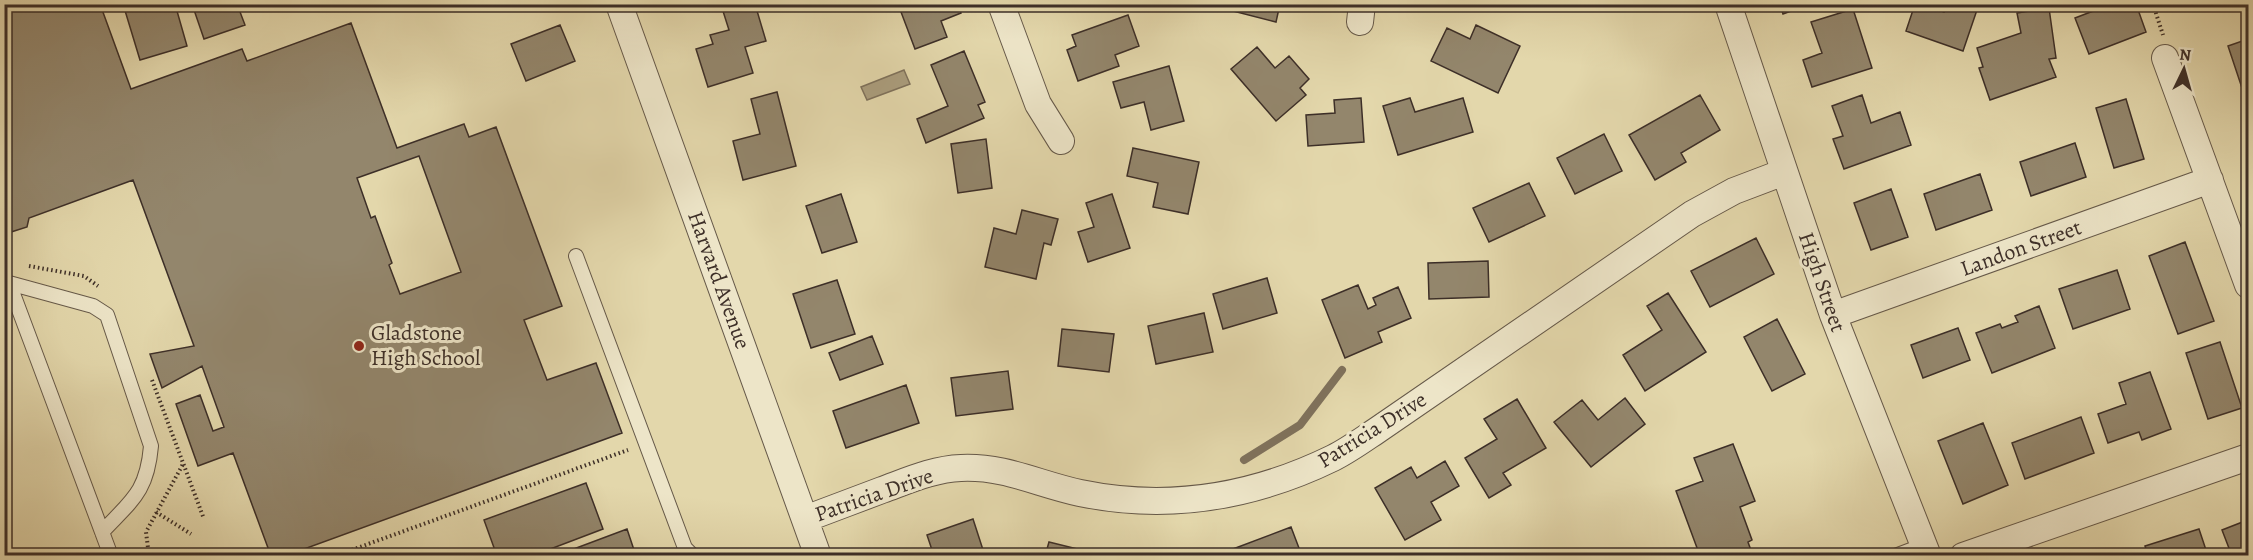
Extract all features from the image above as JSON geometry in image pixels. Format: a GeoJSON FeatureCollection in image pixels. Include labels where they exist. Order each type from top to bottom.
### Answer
{"type":"FeatureCollection","features":[{"type":"Feature","properties":{"kind":"street","name":"Harvard Avenue"},"geometry":{"type":"LineString","coordinates":[[620,4],[818,555]]}},
{"type":"Feature","properties":{"kind":"street"},"geometry":{"type":"LineString","coordinates":[[1001,4],[1038,104],[1061,141]]}},
{"type":"Feature","properties":{"kind":"street","name":"High Street"},"geometry":{"type":"LineString","coordinates":[[1728,4],[1833,315],[1926,550]]}},
{"type":"Feature","properties":{"kind":"street"},"geometry":{"type":"LineString","coordinates":[[2165,58],[2248,285]]}},
{"type":"Feature","properties":{"kind":"street","name":"Patricia Drive"},"geometry":{"type":"LineString","coordinates":[[805,519],[915,477],[957,468],[999,470],[1077,492],[1116,500],[1151,501],[1222,496],[1257,488],[1292,476],[1335,457],[1379,429],[1692,214],[1734,190],[1784,172]]}},
{"type":"Feature","properties":{"kind":"street","name":"Landon Street"},"geometry":{"type":"LineString","coordinates":[[1833,315],[2210,180]]}},
{"type":"Feature","properties":{"kind":"street"},"geometry":{"type":"LineString","coordinates":[[1963,555],[2248,457]]}},
{"type":"Feature","properties":{"kind":"lane"},"geometry":{"type":"LineString","coordinates":[[576,256],[685,548],[693,555]]}},
{"type":"Feature","properties":{"kind":"lane"},"geometry":{"type":"LineString","coordinates":[[7,283],[93,306],[107,315],[151,446],[149,468],[140,491],[102,532]]}},
{"type":"Feature","properties":{"kind":"lane"},"geometry":{"type":"LineString","coordinates":[[7,283],[111,555]]}},
{"type":"Feature","properties":{"kind":"lane"},"geometry":{"type":"LineString","coordinates":[[1894,555],[1926,550]]}},
{"type":"Feature","properties":{"kind":"path"},"geometry":{"type":"LineString","coordinates":[[335,555],[646,444]]}},
{"type":"Feature","properties":{"kind":"path"},"geometry":{"type":"LineString","coordinates":[[149,555],[146,532],[183,463]]}},
{"type":"Feature","properties":{"kind":"path"},"geometry":{"type":"LineString","coordinates":[[156,512],[191,534]]}},
{"type":"Feature","properties":{"kind":"shaded area"},"geometry":{"type":"Polygon","coordinates":[[[904,70],[910,84],[867,100],[861,87],[904,70]]]}},
{"type":"Feature","properties":{"kind":"building"},"geometry":{"type":"Polygon","coordinates":[[[4,4],[100,4],[131,89],[242,49],[247,61],[351,23],[397,148],[464,124],[469,137],[496,127],[562,306],[524,320],[547,380],[596,363],[622,433],[285,556],[271,556],[233,453],[198,466],[176,404],[200,395],[213,431],[224,427],[202,366],[162,388],[150,354],[194,346],[133,180],[29,218],[27,227],[11,232],[9,228],[4,230],[4,4]],[[419,156],[357,178],[371,218],[375,216],[392,263],[389,265],[400,294],[461,272],[419,156]]]}},
{"type":"Feature","properties":{"kind":"building"},"geometry":{"type":"Polygon","coordinates":[[[123,4],[175,4],[187,46],[140,60],[123,4]]]}},
{"type":"Feature","properties":{"kind":"building"},"geometry":{"type":"Polygon","coordinates":[[[192,4],[237,4],[245,25],[204,39],[192,4]]]}},
{"type":"Feature","properties":{"kind":"building"},"geometry":{"type":"Polygon","coordinates":[[[734,4],[755,4],[766,41],[745,47],[753,73],[708,87],[696,49],[713,44],[710,35],[729,30],[722,8],[734,4]]]}},
{"type":"Feature","properties":{"kind":"building"},"geometry":{"type":"Polygon","coordinates":[[[898,4],[958,4],[961,13],[941,21],[947,37],[915,49],[898,4]]]}},
{"type":"Feature","properties":{"kind":"building"},"geometry":{"type":"Polygon","coordinates":[[[1226,4],[1280,4],[1276,22],[1225,9],[1226,4]]]}},
{"type":"Feature","properties":{"kind":"building"},"geometry":{"type":"Polygon","coordinates":[[[1443,4],[1485,4],[1485,11],[1443,4]]]}},
{"type":"Feature","properties":{"kind":"building"},"geometry":{"type":"Polygon","coordinates":[[[1780,4],[1810,4],[1783,14],[1780,4]]]}},
{"type":"Feature","properties":{"kind":"building"},"geometry":{"type":"Polygon","coordinates":[[[1915,4],[1922,4],[1944,12],[1946,4],[1979,4],[1963,51],[1906,31],[1915,4]]]}},
{"type":"Feature","properties":{"kind":"building"},"geometry":{"type":"Polygon","coordinates":[[[2099,4],[2136,4],[2146,32],[2089,54],[2075,18],[2101,8],[2099,4]]]}},
{"type":"Feature","properties":{"kind":"building"},"geometry":{"type":"Polygon","coordinates":[[[2049,8],[2056,58],[2049,59],[2056,77],[1990,100],[1979,68],[1983,67],[1977,48],[2021,33],[2017,13],[2049,8]]]}},
{"type":"Feature","properties":{"kind":"building"},"geometry":{"type":"Polygon","coordinates":[[[1853,9],[1872,68],[1812,87],[1803,60],[1822,53],[1811,22],[1853,9]]]}},
{"type":"Feature","properties":{"kind":"building"},"geometry":{"type":"Polygon","coordinates":[[[1128,15],[1139,46],[1115,55],[1119,66],[1078,81],[1067,50],[1076,46],[1072,35],[1128,15]]]}},
{"type":"Feature","properties":{"kind":"building"},"geometry":{"type":"Polygon","coordinates":[[[560,25],[575,61],[526,81],[511,44],[560,25]]]}},
{"type":"Feature","properties":{"kind":"building"},"geometry":{"type":"Polygon","coordinates":[[[1476,25],[1520,46],[1498,93],[1431,61],[1447,28],[1470,39],[1476,25]]]}},
{"type":"Feature","properties":{"kind":"building"},"geometry":{"type":"Polygon","coordinates":[[[2248,39],[2248,106],[2228,46],[2248,39]]]}},
{"type":"Feature","properties":{"kind":"building"},"geometry":{"type":"Polygon","coordinates":[[[1257,47],[1275,68],[1289,56],[1309,79],[1300,88],[1306,95],[1276,121],[1231,69],[1257,47]]]}},
{"type":"Feature","properties":{"kind":"building"},"geometry":{"type":"Polygon","coordinates":[[[964,51],[985,102],[978,105],[984,118],[926,143],[917,119],[948,106],[931,65],[964,51]]]}},
{"type":"Feature","properties":{"kind":"building"},"geometry":{"type":"Polygon","coordinates":[[[1169,66],[1184,121],[1151,130],[1144,102],[1121,108],[1113,82],[1169,66]]]}},
{"type":"Feature","properties":{"kind":"building"},"geometry":{"type":"Polygon","coordinates":[[[777,92],[796,166],[743,180],[733,141],[760,134],[751,99],[777,92]]]}},
{"type":"Feature","properties":{"kind":"building"},"geometry":{"type":"Polygon","coordinates":[[[1700,95],[1720,130],[1681,153],[1686,162],[1655,180],[1629,135],[1700,95]]]}},
{"type":"Feature","properties":{"kind":"building"},"geometry":{"type":"Polygon","coordinates":[[[1862,95],[1871,123],[1900,112],[1911,145],[1844,169],[1833,139],[1843,136],[1832,106],[1862,95]]]}},
{"type":"Feature","properties":{"kind":"building"},"geometry":{"type":"Polygon","coordinates":[[[1361,98],[1364,142],[1308,146],[1306,115],[1335,113],[1334,100],[1361,98]]]}},
{"type":"Feature","properties":{"kind":"building"},"geometry":{"type":"Polygon","coordinates":[[[1410,98],[1415,112],[1463,98],[1473,132],[1398,155],[1383,106],[1410,98]]]}},
{"type":"Feature","properties":{"kind":"building"},"geometry":{"type":"Polygon","coordinates":[[[2126,99],[2144,159],[2114,168],[2096,108],[2126,99]]]}},
{"type":"Feature","properties":{"kind":"building"},"geometry":{"type":"Polygon","coordinates":[[[1604,134],[1622,171],[1575,194],[1557,158],[1604,134]]]}},
{"type":"Feature","properties":{"kind":"building"},"geometry":{"type":"Polygon","coordinates":[[[986,139],[992,188],[958,193],[951,144],[986,139]]]}},
{"type":"Feature","properties":{"kind":"building"},"geometry":{"type":"Polygon","coordinates":[[[2075,143],[2086,177],[2031,196],[2020,162],[2075,143]]]}},
{"type":"Feature","properties":{"kind":"building"},"geometry":{"type":"Polygon","coordinates":[[[1133,148],[1199,162],[1188,214],[1153,207],[1158,183],[1127,176],[1133,148]]]}},
{"type":"Feature","properties":{"kind":"building"},"geometry":{"type":"Polygon","coordinates":[[[1980,174],[1992,210],[1936,230],[1924,194],[1980,174]]]}},
{"type":"Feature","properties":{"kind":"building"},"geometry":{"type":"Polygon","coordinates":[[[1529,183],[1545,216],[1489,242],[1473,208],[1529,183]]]}},
{"type":"Feature","properties":{"kind":"building"},"geometry":{"type":"Polygon","coordinates":[[[1891,189],[1908,237],[1871,250],[1854,203],[1891,189]]]}},
{"type":"Feature","properties":{"kind":"building"},"geometry":{"type":"Polygon","coordinates":[[[841,194],[857,242],[822,253],[806,206],[841,194]]]}},
{"type":"Feature","properties":{"kind":"building"},"geometry":{"type":"Polygon","coordinates":[[[1112,194],[1130,248],[1088,262],[1078,232],[1094,227],[1086,203],[1112,194]]]}},
{"type":"Feature","properties":{"kind":"building"},"geometry":{"type":"Polygon","coordinates":[[[1022,210],[1058,219],[1051,245],[1044,243],[1036,279],[985,267],[994,228],[1016,234],[1022,210]]]}},
{"type":"Feature","properties":{"kind":"building"},"geometry":{"type":"Polygon","coordinates":[[[1756,238],[1774,274],[1710,307],[1691,271],[1756,238]]]}},
{"type":"Feature","properties":{"kind":"building"},"geometry":{"type":"Polygon","coordinates":[[[2185,242],[2214,321],[2178,334],[2149,256],[2185,242]]]}},
{"type":"Feature","properties":{"kind":"building"},"geometry":{"type":"Polygon","coordinates":[[[1488,261],[1489,297],[1429,299],[1428,263],[1488,261]]]}},
{"type":"Feature","properties":{"kind":"building"},"geometry":{"type":"Polygon","coordinates":[[[2117,270],[2130,309],[2073,329],[2059,289],[2117,270]]]}},
{"type":"Feature","properties":{"kind":"building"},"geometry":{"type":"Polygon","coordinates":[[[1267,278],[1277,313],[1223,329],[1213,294],[1267,278]]]}},
{"type":"Feature","properties":{"kind":"building"},"geometry":{"type":"Polygon","coordinates":[[[837,280],[855,334],[811,348],[793,294],[837,280]]]}},
{"type":"Feature","properties":{"kind":"building"},"geometry":{"type":"Polygon","coordinates":[[[1358,285],[1368,309],[1376,305],[1373,298],[1398,287],[1411,318],[1378,332],[1382,342],[1345,358],[1322,300],[1358,285]]]}},
{"type":"Feature","properties":{"kind":"building"},"geometry":{"type":"Polygon","coordinates":[[[1668,293],[1706,352],[1645,391],[1623,355],[1662,330],[1647,306],[1668,293]]]}},
{"type":"Feature","properties":{"kind":"building"},"geometry":{"type":"Polygon","coordinates":[[[2039,306],[2055,348],[1992,373],[1976,333],[2000,324],[2002,328],[2018,322],[2015,316],[2039,306]]]}},
{"type":"Feature","properties":{"kind":"building"},"geometry":{"type":"Polygon","coordinates":[[[1204,313],[1213,352],[1156,364],[1148,326],[1204,313]]]}},
{"type":"Feature","properties":{"kind":"building"},"geometry":{"type":"Polygon","coordinates":[[[1777,319],[1805,374],[1772,391],[1744,337],[1777,319]]]}},
{"type":"Feature","properties":{"kind":"building"},"geometry":{"type":"Polygon","coordinates":[[[1958,328],[1970,360],[1923,378],[1911,345],[1958,328]]]}},
{"type":"Feature","properties":{"kind":"building"},"geometry":{"type":"Polygon","coordinates":[[[1062,329],[1114,334],[1109,372],[1058,366],[1062,329]]]}},
{"type":"Feature","properties":{"kind":"building"},"geometry":{"type":"Polygon","coordinates":[[[872,336],[883,364],[840,380],[829,353],[872,336]]]}},
{"type":"Feature","properties":{"kind":"building"},"geometry":{"type":"Polygon","coordinates":[[[2220,342],[2242,408],[2208,419],[2186,353],[2220,342]]]}},
{"type":"Feature","properties":{"kind":"building"},"geometry":{"type":"Polygon","coordinates":[[[1008,371],[1013,409],[956,416],[951,378],[1008,371]]]}},
{"type":"Feature","properties":{"kind":"building"},"geometry":{"type":"Polygon","coordinates":[[[2150,372],[2171,429],[2142,440],[2139,432],[2108,443],[2098,414],[2126,404],[2119,383],[2150,372]]]}},
{"type":"Feature","properties":{"kind":"building"},"geometry":{"type":"Polygon","coordinates":[[[906,385],[919,423],[846,448],[833,411],[906,385]]]}},
{"type":"Feature","properties":{"kind":"building"},"geometry":{"type":"Polygon","coordinates":[[[1625,398],[1645,424],[1591,467],[1554,422],[1582,400],[1598,420],[1625,398]]]}},
{"type":"Feature","properties":{"kind":"building"},"geometry":{"type":"Polygon","coordinates":[[[1517,399],[1546,448],[1503,473],[1511,485],[1489,498],[1465,458],[1497,439],[1484,419],[1517,399]]]}},
{"type":"Feature","properties":{"kind":"building"},"geometry":{"type":"Polygon","coordinates":[[[2081,417],[2094,453],[2025,479],[2012,443],[2081,417]]]}},
{"type":"Feature","properties":{"kind":"building"},"geometry":{"type":"Polygon","coordinates":[[[1983,423],[2008,485],[1963,504],[1938,441],[1983,423]]]}},
{"type":"Feature","properties":{"kind":"building"},"geometry":{"type":"Polygon","coordinates":[[[1733,444],[1755,501],[1740,507],[1752,540],[1748,542],[1753,556],[1700,556],[1676,491],[1703,481],[1694,458],[1733,444]]]}},
{"type":"Feature","properties":{"kind":"building"},"geometry":{"type":"Polygon","coordinates":[[[1445,461],[1459,486],[1431,502],[1441,520],[1405,540],[1375,488],[1411,467],[1417,478],[1445,461]]]}},
{"type":"Feature","properties":{"kind":"building"},"geometry":{"type":"Polygon","coordinates":[[[586,483],[603,529],[532,556],[497,556],[484,520],[586,483]]]}},
{"type":"Feature","properties":{"kind":"building"},"geometry":{"type":"Polygon","coordinates":[[[2248,511],[2248,551],[2232,556],[2222,530],[2245,521],[2242,514],[2248,511]]]}},
{"type":"Feature","properties":{"kind":"building"},"geometry":{"type":"Polygon","coordinates":[[[973,519],[985,556],[934,556],[927,535],[973,519]]]}},
{"type":"Feature","properties":{"kind":"building"},"geometry":{"type":"Polygon","coordinates":[[[1291,527],[1302,556],[1236,556],[1233,549],[1291,527]]]}},
{"type":"Feature","properties":{"kind":"building"},"geometry":{"type":"Polygon","coordinates":[[[627,529],[636,556],[555,556],[627,529]]]}},
{"type":"Feature","properties":{"kind":"building"},"geometry":{"type":"Polygon","coordinates":[[[2199,529],[2208,556],[2148,556],[2145,546],[2199,529]]]}},
{"type":"Feature","properties":{"kind":"building"},"geometry":{"type":"Polygon","coordinates":[[[1049,542],[1102,555],[1102,556],[1045,556],[1049,542]]]}},
{"type":"Feature","properties":{"kind":"waterway"},"geometry":{"type":"LineString","coordinates":[[1244,460],[1300,425],[1342,370]]}},
{"type":"Feature","properties":{"kind":"place","name":"Gladstone High School"},"geometry":{"type":"Point","coordinates":[359,346]}}]}
